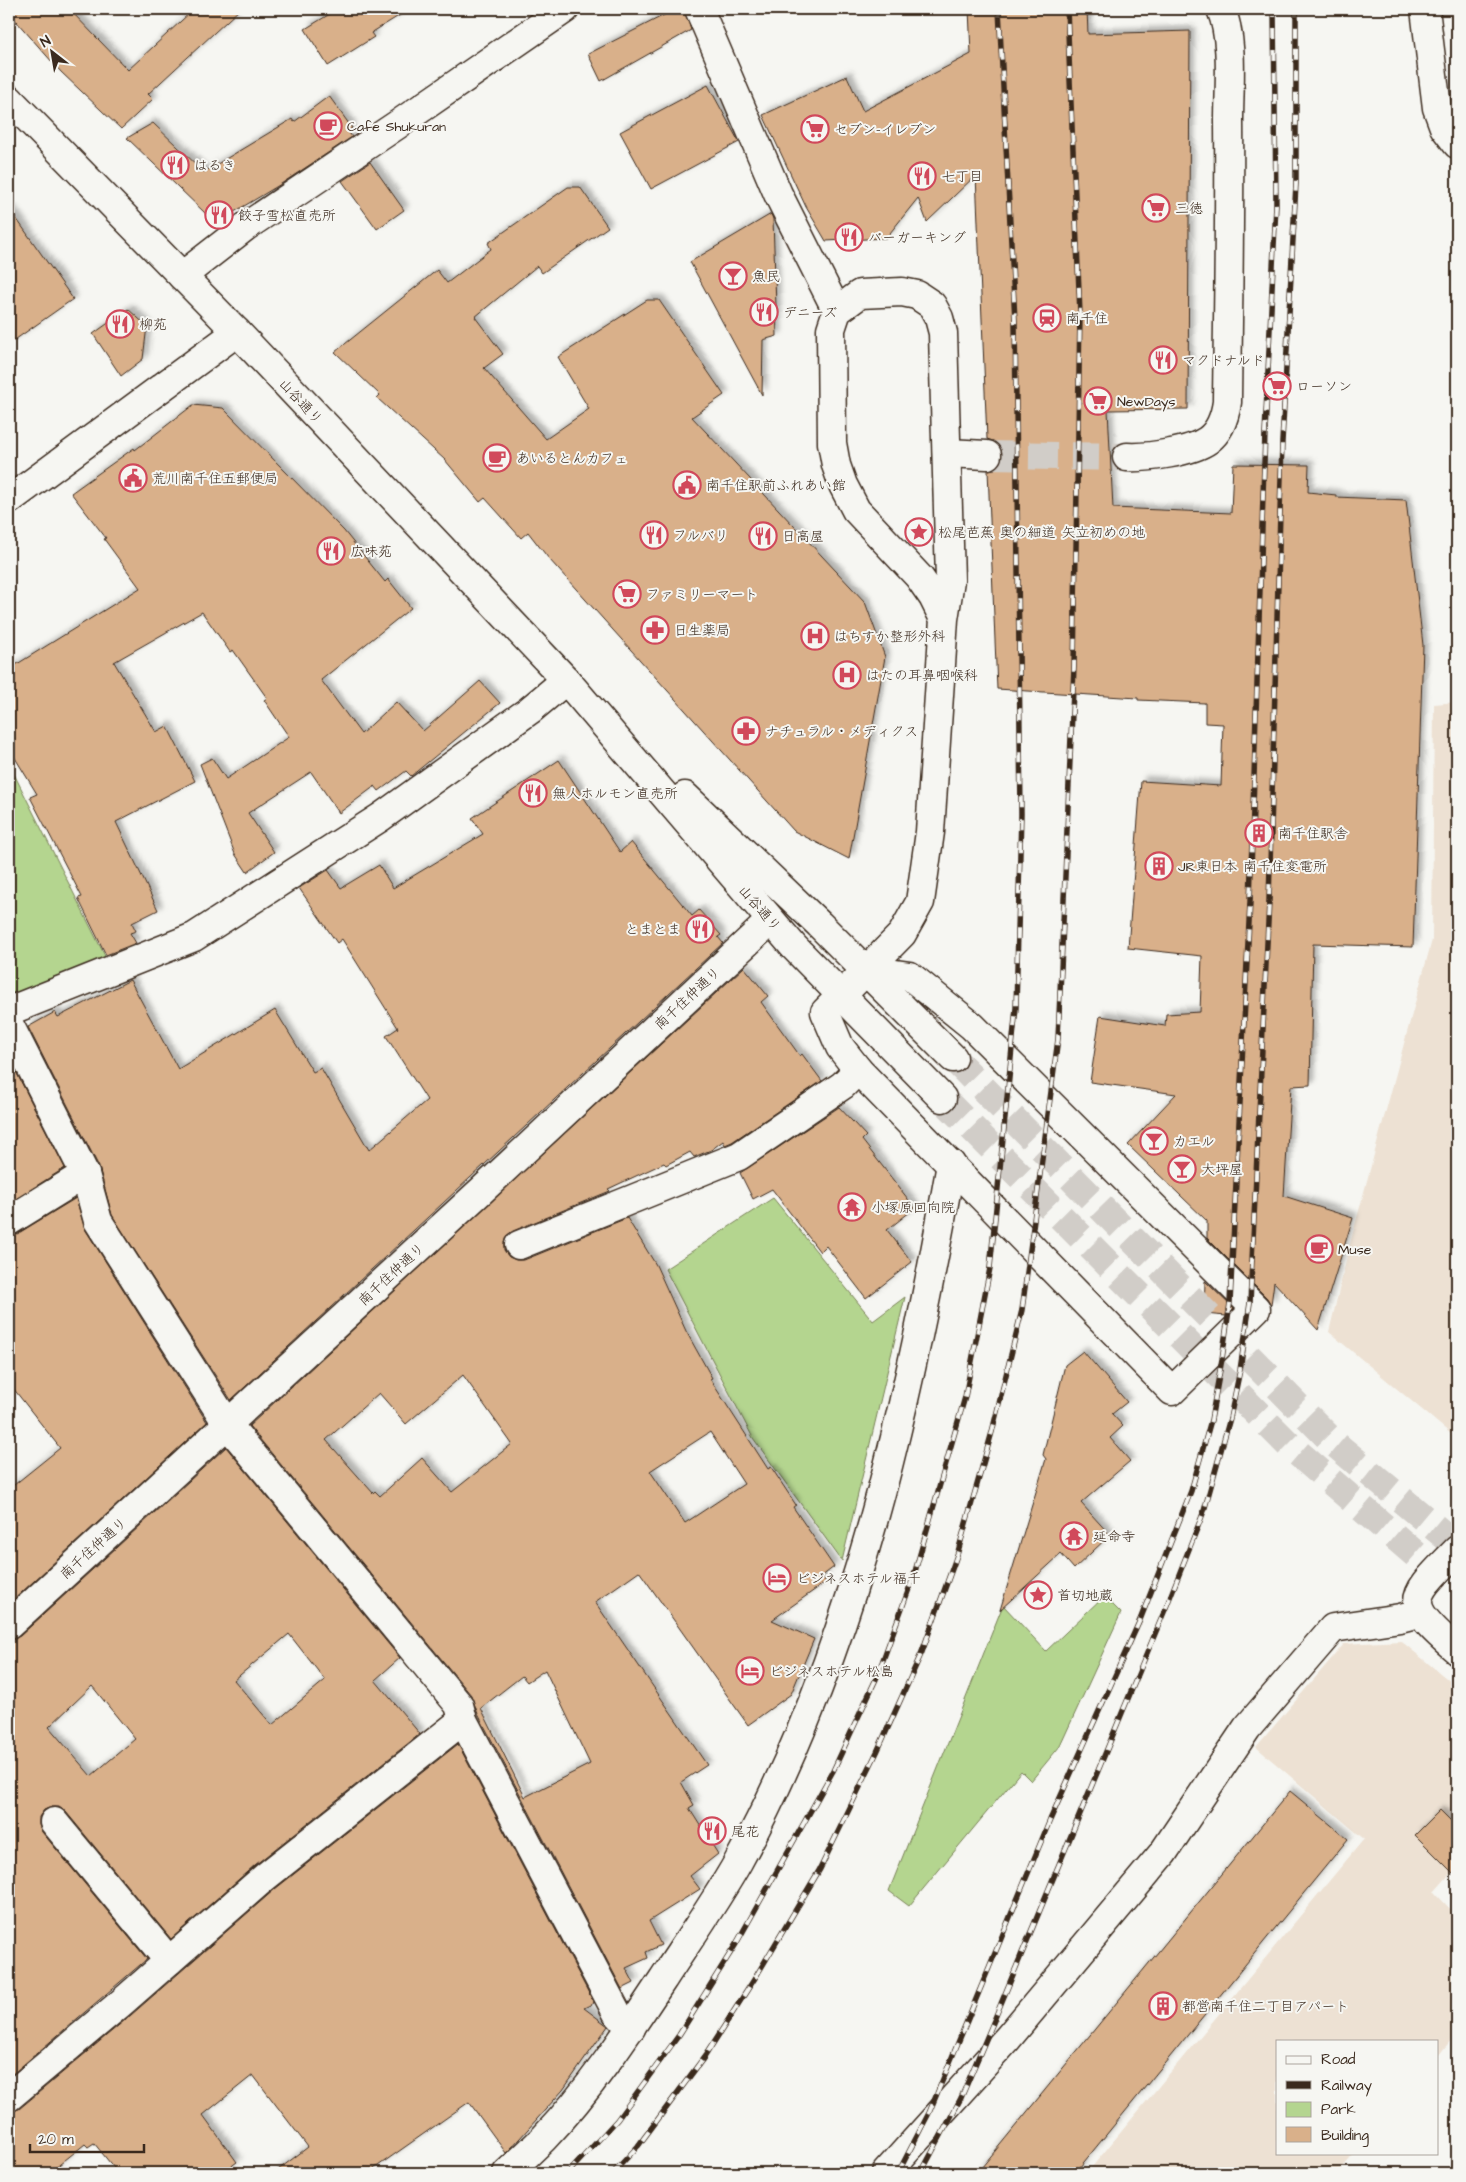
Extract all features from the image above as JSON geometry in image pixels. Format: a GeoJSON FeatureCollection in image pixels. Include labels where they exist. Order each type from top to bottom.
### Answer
{"type":"FeatureCollection","features":[{"type":"Feature","properties":{"kind":"street"},"geometry":{"type":"LineString","coordinates":[[182,276],[245,227],[565,9]]}},
{"type":"Feature","properties":{"kind":"street"},"geometry":{"type":"LineString","coordinates":[[699,9],[778,194],[837,311]]}},
{"type":"Feature","properties":{"kind":"street"},"geometry":{"type":"LineString","coordinates":[[1127,457],[1169,453],[1198,445],[1213,435],[1225,416],[1227,402],[1230,206],[1228,51],[1226,20],[1221,9]]}},
{"type":"Feature","properties":{"kind":"street"},"geometry":{"type":"LineString","coordinates":[[1425,9],[1438,108],[1444,127],[1457,144]]}},
{"type":"Feature","properties":{"kind":"street","name":"山谷通り"},"geometry":{"type":"LineString","coordinates":[[9,99],[237,332],[370,476],[566,680],[770,921],[942,1098]]}},
{"type":"Feature","properties":{"kind":"street"},"geometry":{"type":"LineString","coordinates":[[867,970],[910,976],[972,1026],[1256,1309],[1172,1391],[858,1070],[840,1047],[825,1012],[902,934],[920,902],[930,832],[944,619],[950,580],[943,333],[939,318],[932,305],[917,295],[902,292],[860,294],[837,311],[831,329],[832,443],[836,465],[843,485],[856,510],[919,577],[933,597],[944,619]]}},
{"type":"Feature","properties":{"kind":"street"},"geometry":{"type":"LineString","coordinates":[[9,500],[237,332]]}},
{"type":"Feature","properties":{"kind":"street"},"geometry":{"type":"LineString","coordinates":[[947,453],[987,455]]}},
{"type":"Feature","properties":{"kind":"street"},"geometry":{"type":"LineString","coordinates":[[9,1011],[194,937],[381,817],[530,710],[566,680]]}},
{"type":"Feature","properties":{"kind":"street","name":"山谷通り"},"geometry":{"type":"LineString","coordinates":[[589,706],[867,970],[953,1058]]}},
{"type":"Feature","properties":{"kind":"street","name":"南千住仲通り"},"geometry":{"type":"LineString","coordinates":[[9,1625],[228,1425],[770,921]]}},
{"type":"Feature","properties":{"kind":"street"},"geometry":{"type":"LineString","coordinates":[[9,1024],[85,1174],[98,1221],[228,1425],[459,1705],[462,1720],[617,2013],[631,2028]]}},
{"type":"Feature","properties":{"kind":"street"},"geometry":{"type":"LineString","coordinates":[[519,1245],[739,1156],[843,1085],[858,1070]]}},
{"type":"Feature","properties":{"kind":"street"},"geometry":{"type":"LineString","coordinates":[[507,2173],[544,2137],[631,2028],[737,1863],[777,1783],[814,1699],[841,1629],[859,1573],[903,1402],[951,1164]]}},
{"type":"Feature","properties":{"kind":"street"},"geometry":{"type":"LineString","coordinates":[[9,1221],[85,1174]]}},
{"type":"Feature","properties":{"kind":"street"},"geometry":{"type":"LineString","coordinates":[[1457,1550],[1422,1587],[1417,1606],[1420,1613],[1434,1630],[1457,1650]]}},
{"type":"Feature","properties":{"kind":"street"},"geometry":{"type":"LineString","coordinates":[[886,2173],[1008,2038],[1163,1854],[1248,1728],[1332,1628],[1400,1618],[1420,1613]]}},
{"type":"Feature","properties":{"kind":"street"},"geometry":{"type":"LineString","coordinates":[[9,2097],[170,1961],[265,1877],[462,1720]]}},
{"type":"Feature","properties":{"kind":"street"},"geometry":{"type":"LineString","coordinates":[[54,1822],[170,1961]]}},
{"type":"Feature","properties":{"kind":"shaded area"},"geometry":{"type":"Polygon","coordinates":[[[1457,702],[1457,1439],[1329,1332],[1351,1240],[1432,940],[1434,704],[1457,702]]]}},
{"type":"Feature","properties":{"kind":"shaded area"},"geometry":{"type":"Polygon","coordinates":[[[1401,1641],[1457,1687],[1457,1866],[1434,1892],[1457,1916],[1457,2033],[1438,2056],[1438,2040],[1276,2040],[1276,2154],[1354,2154],[1338,2173],[1087,2173],[1364,1839],[1256,1747],[1344,1644],[1401,1641]]]}},
{"type":"Feature","properties":{"kind":"green space"},"geometry":{"type":"Polygon","coordinates":[[[10,766],[108,962],[15,995],[9,992],[10,766]]]}},
{"type":"Feature","properties":{"kind":"green space"},"geometry":{"type":"Polygon","coordinates":[[[773,1198],[873,1321],[905,1297],[842,1561],[753,1438],[665,1269],[773,1198]]]}},
{"type":"Feature","properties":{"kind":"green space"},"geometry":{"type":"Polygon","coordinates":[[[1104,1596],[1121,1613],[1060,1746],[1031,1781],[1021,1771],[909,1906],[889,1891],[1003,1605],[1046,1651],[1104,1596]]]}},
{"type":"Feature","properties":{"kind":"building"},"geometry":{"type":"Polygon","coordinates":[[[9,9],[69,9],[128,70],[194,9],[240,9],[148,94],[153,99],[121,129],[61,72],[9,13],[9,9]]]}},
{"type":"Feature","properties":{"kind":"building"},"geometry":{"type":"Polygon","coordinates":[[[338,9],[410,9],[371,33],[374,37],[328,66],[305,29],[338,9]]]}},
{"type":"Feature","properties":{"kind":"building"},"geometry":{"type":"Polygon","coordinates":[[[676,9],[684,9],[691,30],[601,81],[588,54],[676,9]]]}},
{"type":"Feature","properties":{"kind":"building"},"geometry":{"type":"Polygon","coordinates":[[[969,9],[1087,9],[1088,34],[1190,31],[1188,409],[1108,410],[1113,508],[1231,513],[1233,464],[1309,465],[1308,492],[1336,495],[1336,497],[1406,500],[1423,645],[1413,947],[1313,944],[1310,1085],[1291,1086],[1284,1196],[1353,1218],[1318,1330],[1274,1282],[1271,1305],[1267,1298],[1207,1238],[1207,1221],[1128,1145],[1176,1094],[1090,1082],[1100,1016],[1165,1026],[1166,1014],[1200,1012],[1202,956],[1128,948],[1141,781],[1221,786],[1223,724],[1205,723],[1205,703],[1138,700],[1138,698],[997,689],[988,470],[995,469],[1000,464],[1003,455],[1001,448],[996,442],[987,439],[976,175],[927,222],[918,198],[886,238],[826,241],[806,207],[763,115],[847,76],[863,111],[971,54],[969,9]]]}},
{"type":"Feature","properties":{"kind":"building"},"geometry":{"type":"Polygon","coordinates":[[[708,85],[739,142],[651,189],[620,132],[708,85]]]}},
{"type":"Feature","properties":{"kind":"building"},"geometry":{"type":"Polygon","coordinates":[[[329,96],[352,128],[348,131],[352,137],[281,184],[214,224],[204,212],[127,138],[153,123],[204,172],[292,119],[294,122],[329,96]]]}},
{"type":"Feature","properties":{"kind":"building"},"geometry":{"type":"Polygon","coordinates":[[[370,162],[404,210],[377,229],[342,181],[370,162]]]}},
{"type":"Feature","properties":{"kind":"building"},"geometry":{"type":"Polygon","coordinates":[[[568,187],[580,187],[608,227],[542,273],[537,266],[475,317],[503,354],[484,368],[546,439],[589,409],[558,357],[647,300],[659,300],[724,395],[692,417],[865,602],[885,657],[849,859],[794,831],[549,559],[528,532],[521,538],[485,498],[480,502],[445,460],[377,398],[380,395],[335,352],[437,270],[447,283],[491,249],[488,243],[568,187]]]}},
{"type":"Feature","properties":{"kind":"building"},"geometry":{"type":"Polygon","coordinates":[[[9,208],[73,299],[9,344],[9,208]]]}},
{"type":"Feature","properties":{"kind":"building"},"geometry":{"type":"Polygon","coordinates":[[[771,214],[773,219],[777,336],[763,340],[762,395],[690,262],[771,214]]]}},
{"type":"Feature","properties":{"kind":"building"},"geometry":{"type":"Polygon","coordinates":[[[128,309],[147,326],[143,359],[121,376],[93,334],[128,309]]]}},
{"type":"Feature","properties":{"kind":"building"},"geometry":{"type":"Polygon","coordinates":[[[193,405],[223,408],[344,531],[385,582],[388,579],[411,608],[321,680],[361,734],[396,702],[423,731],[480,681],[500,703],[411,776],[406,771],[379,791],[375,786],[339,813],[311,772],[248,813],[274,852],[247,872],[235,854],[200,764],[212,758],[226,779],[289,737],[264,700],[267,698],[233,650],[230,652],[202,612],[114,662],[156,732],[167,726],[195,781],[116,822],[158,910],[132,923],[136,931],[130,933],[136,943],[106,955],[78,898],[82,897],[30,797],[37,794],[9,748],[9,669],[140,588],[104,539],[106,538],[71,493],[134,448],[135,450],[193,405]]]}},
{"type":"Feature","properties":{"kind":"building"},"geometry":{"type":"Polygon","coordinates":[[[559,760],[620,852],[631,842],[692,916],[699,910],[721,935],[718,937],[723,943],[231,1400],[112,1215],[99,1167],[28,1027],[55,1012],[58,1017],[130,980],[178,1069],[275,1010],[313,1072],[321,1068],[369,1150],[427,1100],[386,1036],[398,1028],[342,939],[337,943],[299,888],[328,870],[341,888],[379,865],[393,888],[483,834],[472,818],[559,760]]]}},
{"type":"Feature","properties":{"kind":"building"},"geometry":{"type":"Polygon","coordinates":[[[744,967],[768,996],[761,1002],[800,1056],[802,1054],[822,1081],[732,1142],[725,1145],[723,1141],[711,1150],[694,1157],[690,1152],[666,1165],[664,1163],[608,1189],[610,1191],[513,1231],[506,1236],[504,1243],[504,1250],[509,1257],[516,1260],[524,1260],[627,1218],[656,1265],[686,1331],[712,1378],[710,1379],[768,1469],[771,1467],[796,1505],[793,1507],[834,1567],[822,1576],[826,1582],[772,1620],[814,1639],[791,1694],[748,1725],[639,1571],[595,1602],[707,1765],[681,1782],[694,1805],[689,1808],[718,1854],[690,1876],[700,1889],[649,1921],[661,1945],[646,1952],[648,1958],[626,1968],[634,1983],[622,1989],[478,1714],[471,1695],[249,1426],[744,967]],[[463,1375],[406,1424],[379,1393],[326,1440],[373,1493],[375,1491],[380,1496],[422,1458],[452,1492],[512,1444],[463,1375]],[[710,1432],[650,1471],[685,1523],[744,1484],[710,1432]],[[545,1670],[527,1682],[522,1676],[481,1708],[525,1797],[590,1764],[545,1670]]]}},
{"type":"Feature","properties":{"kind":"building"},"geometry":{"type":"Polygon","coordinates":[[[9,1058],[65,1168],[9,1203],[9,1058]]]}},
{"type":"Feature","properties":{"kind":"building"},"geometry":{"type":"Polygon","coordinates":[[[839,1107],[866,1136],[862,1140],[915,1208],[887,1230],[912,1262],[866,1298],[826,1246],[820,1252],[772,1189],[753,1199],[740,1173],[839,1107]]]}},
{"type":"Feature","properties":{"kind":"building"},"geometry":{"type":"Polygon","coordinates":[[[76,1198],[85,1229],[207,1422],[9,1604],[9,1489],[60,1448],[9,1383],[9,1237],[76,1198]]]}},
{"type":"Feature","properties":{"kind":"building"},"geometry":{"type":"Polygon","coordinates":[[[1205,1281],[1234,1309],[1226,1316],[1204,1314],[1205,1281]]]}},
{"type":"Feature","properties":{"kind":"building"},"geometry":{"type":"Polygon","coordinates":[[[1083,1351],[1127,1402],[1112,1414],[1123,1426],[1110,1438],[1130,1461],[1081,1503],[1110,1535],[1074,1569],[1061,1554],[1000,1610],[1046,1459],[1043,1455],[1065,1365],[1083,1351]]]}},
{"type":"Feature","properties":{"kind":"building"},"geometry":{"type":"Polygon","coordinates":[[[226,1447],[400,1658],[375,1680],[420,1734],[255,1865],[171,1939],[66,1812],[59,1807],[44,1810],[39,1817],[39,1825],[42,1832],[147,1959],[9,2077],[9,1640],[20,1636],[226,1447]],[[289,1634],[234,1680],[272,1725],[325,1680],[289,1634]],[[92,1686],[49,1727],[91,1776],[135,1739],[92,1686]]]}},
{"type":"Feature","properties":{"kind":"building"},"geometry":{"type":"Polygon","coordinates":[[[458,1744],[594,2003],[584,2008],[608,2026],[563,2090],[506,2153],[469,2102],[368,2173],[274,2173],[308,2147],[253,2075],[203,2115],[237,2162],[222,2173],[118,2173],[94,2143],[88,2147],[85,2144],[49,2173],[19,2173],[9,2161],[9,2112],[19,2109],[131,2015],[275,1889],[458,1744]]]}},
{"type":"Feature","properties":{"kind":"building","name":"都営南千住二丁目アパート"},"geometry":{"type":"Polygon","coordinates":[[[1290,1791],[1348,1839],[1075,2173],[977,2173],[1290,1791]]]}},
{"type":"Feature","properties":{"kind":"building"},"geometry":{"type":"Polygon","coordinates":[[[1440,1810],[1457,1827],[1457,1877],[1415,1835],[1440,1810]]]}},
{"type":"Feature","properties":{"kind":"tunnel"},"geometry":{"type":"LineString","coordinates":[[987,455],[1127,457]]}},
{"type":"Feature","properties":{"kind":"tunnel"},"geometry":{"type":"LineString","coordinates":[[953,1058],[1335,1444],[1457,1546]]}},
{"type":"Feature","properties":{"kind":"tunnel"},"geometry":{"type":"LineString","coordinates":[[942,1098],[1291,1447],[1457,1590]]}},
{"type":"Feature","properties":{"kind":"railway"},"geometry":{"type":"LineString","coordinates":[[568,2173],[617,2120],[679,2035],[736,1944],[833,1771],[876,1679],[914,1575],[965,1397],[990,1268],[1016,1008],[1021,814],[1015,321],[999,9]]}},
{"type":"Feature","properties":{"kind":"railway"},"geometry":{"type":"LineString","coordinates":[[613,2173],[638,2146],[705,2056],[755,1978],[820,1869],[877,1752],[922,1652],[957,1555],[992,1432],[1022,1310],[1058,1039],[1074,667],[1080,314],[1067,9]]}},
{"type":"Feature","properties":{"kind":"railway"},"geometry":{"type":"LineString","coordinates":[[898,2173],[929,2113],[1050,1820],[1140,1620],[1191,1491],[1211,1420],[1222,1359],[1230,1303],[1250,902],[1265,433],[1276,205],[1274,9]]}},
{"type":"Feature","properties":{"kind":"railway"},"geometry":{"type":"LineString","coordinates":[[921,2173],[961,2098],[1167,1605],[1204,1511],[1230,1418],[1240,1370],[1250,1303],[1269,901],[1282,442],[1296,184],[1296,9]]}},
{"type":"Feature","properties":{"kind":"place","name":"Cafe Shukuran"},"geometry":{"type":"Point","coordinates":[328,126]}},
{"type":"Feature","properties":{"kind":"place","name":"セブン-イレブン"},"geometry":{"type":"Point","coordinates":[815,129]}},
{"type":"Feature","properties":{"kind":"place","name":"はるき"},"geometry":{"type":"Point","coordinates":[175,165]}},
{"type":"Feature","properties":{"kind":"place","name":"七丁目"},"geometry":{"type":"Point","coordinates":[922,176]}},
{"type":"Feature","properties":{"kind":"place","name":"三徳"},"geometry":{"type":"Point","coordinates":[1156,208]}},
{"type":"Feature","properties":{"kind":"place","name":"餃子雪松直売所"},"geometry":{"type":"Point","coordinates":[219,215]}},
{"type":"Feature","properties":{"kind":"place","name":"バーガーキング"},"geometry":{"type":"Point","coordinates":[849,237]}},
{"type":"Feature","properties":{"kind":"place","name":"魚民"},"geometry":{"type":"Point","coordinates":[733,276]}},
{"type":"Feature","properties":{"kind":"place","name":"デニーズ"},"geometry":{"type":"Point","coordinates":[764,312]}},
{"type":"Feature","properties":{"kind":"place","name":"南千住"},"geometry":{"type":"Point","coordinates":[1047,318]}},
{"type":"Feature","properties":{"kind":"place","name":"柳苑"},"geometry":{"type":"Point","coordinates":[120,324]}},
{"type":"Feature","properties":{"kind":"place","name":"マクドナルド"},"geometry":{"type":"Point","coordinates":[1163,360]}},
{"type":"Feature","properties":{"kind":"place","name":"ローソン"},"geometry":{"type":"Point","coordinates":[1277,386]}},
{"type":"Feature","properties":{"kind":"place","name":"NewDays"},"geometry":{"type":"Point","coordinates":[1098,401]}},
{"type":"Feature","properties":{"kind":"place","name":"あいるとんカフェ"},"geometry":{"type":"Point","coordinates":[497,458]}},
{"type":"Feature","properties":{"kind":"place","name":"荒川南千住五郵便局"},"geometry":{"type":"Point","coordinates":[133,478]}},
{"type":"Feature","properties":{"kind":"place","name":"南千住駅前ふれあい館"},"geometry":{"type":"Point","coordinates":[687,485]}},
{"type":"Feature","properties":{"kind":"place","name":"松尾芭蕉 奥の細道 矢立初めの地"},"geometry":{"type":"Point","coordinates":[919,532]}},
{"type":"Feature","properties":{"kind":"place","name":"フルバリ"},"geometry":{"type":"Point","coordinates":[654,535]}},
{"type":"Feature","properties":{"kind":"place","name":"日高屋"},"geometry":{"type":"Point","coordinates":[763,536]}},
{"type":"Feature","properties":{"kind":"place","name":"広味苑"},"geometry":{"type":"Point","coordinates":[331,551]}},
{"type":"Feature","properties":{"kind":"place","name":"ファミリーマート"},"geometry":{"type":"Point","coordinates":[627,594]}},
{"type":"Feature","properties":{"kind":"place","name":"日生薬局"},"geometry":{"type":"Point","coordinates":[655,630]}},
{"type":"Feature","properties":{"kind":"place","name":"はちすか整形外科"},"geometry":{"type":"Point","coordinates":[815,636]}},
{"type":"Feature","properties":{"kind":"place","name":"はたの耳鼻咽喉科"},"geometry":{"type":"Point","coordinates":[847,675]}},
{"type":"Feature","properties":{"kind":"place","name":"ナチュラル・メディクス"},"geometry":{"type":"Point","coordinates":[746,731]}},
{"type":"Feature","properties":{"kind":"place","name":"無人ホルモン直売所"},"geometry":{"type":"Point","coordinates":[533,793]}},
{"type":"Feature","properties":{"kind":"place","name":"南千住駅舎"},"geometry":{"type":"Point","coordinates":[1259,833]}},
{"type":"Feature","properties":{"kind":"place","name":"JR東日本 南千住変電所"},"geometry":{"type":"Point","coordinates":[1159,866]}},
{"type":"Feature","properties":{"kind":"place","name":"とまとま"},"geometry":{"type":"Point","coordinates":[700,929]}},
{"type":"Feature","properties":{"kind":"place","name":"カエル"},"geometry":{"type":"Point","coordinates":[1154,1141]}},
{"type":"Feature","properties":{"kind":"place","name":"大坪屋"},"geometry":{"type":"Point","coordinates":[1182,1169]}},
{"type":"Feature","properties":{"kind":"place","name":"小塚原回向院"},"geometry":{"type":"Point","coordinates":[852,1207]}},
{"type":"Feature","properties":{"kind":"place","name":"Muse"},"geometry":{"type":"Point","coordinates":[1319,1249]}},
{"type":"Feature","properties":{"kind":"place","name":"延命寺"},"geometry":{"type":"Point","coordinates":[1074,1536]}},
{"type":"Feature","properties":{"kind":"place","name":"ビジネスホテル福千"},"geometry":{"type":"Point","coordinates":[777,1578]}},
{"type":"Feature","properties":{"kind":"place","name":"首切地蔵"},"geometry":{"type":"Point","coordinates":[1038,1595]}},
{"type":"Feature","properties":{"kind":"place","name":"ビジネスホテル松島"},"geometry":{"type":"Point","coordinates":[750,1671]}},
{"type":"Feature","properties":{"kind":"place","name":"尾花"},"geometry":{"type":"Point","coordinates":[712,1831]}},
{"type":"Feature","properties":{"kind":"place","name":"都営南千住二丁目アパート"},"geometry":{"type":"Point","coordinates":[1163,2006]}}]}
